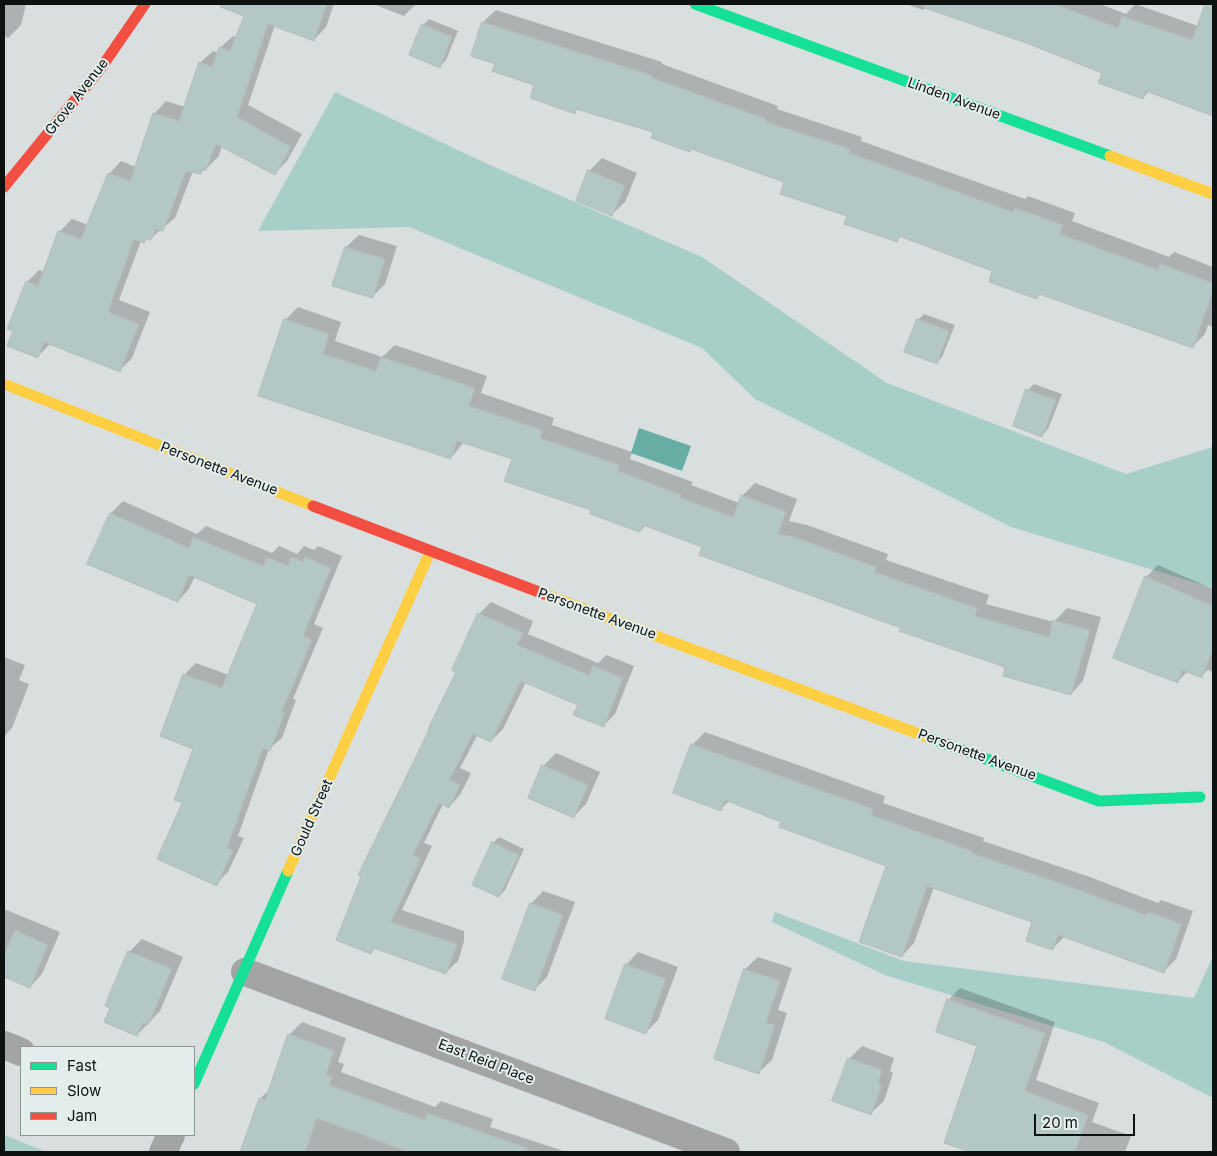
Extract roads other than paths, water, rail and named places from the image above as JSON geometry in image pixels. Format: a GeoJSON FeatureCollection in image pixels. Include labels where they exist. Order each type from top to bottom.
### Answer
{"type":"FeatureCollection","features":[{"type":"Feature","properties":{"kind":"street","name":"Grove Avenue"},"geometry":{"type":"LineString","coordinates":[[4,187],[101,68],[145,4]]}},
{"type":"Feature","properties":{"kind":"street","name":"Linden Avenue"},"geometry":{"type":"LineString","coordinates":[[695,4],[1213,194]]}},
{"type":"Feature","properties":{"kind":"street","name":"Personette Avenue"},"geometry":{"type":"LineString","coordinates":[[4,384],[430,552],[1098,801],[1200,797]]}},
{"type":"Feature","properties":{"kind":"street","name":"Gould Street"},"geometry":{"type":"LineString","coordinates":[[195,1082],[430,552]]}},
{"type":"Feature","properties":{"kind":"street","name":"East Reid Place"},"geometry":{"type":"LineString","coordinates":[[245,972],[726,1152]]}},
{"type":"Feature","properties":{"kind":"street"},"geometry":{"type":"LineString","coordinates":[[4,1045],[20,1052]]}},
{"type":"Feature","properties":{"kind":"street"},"geometry":{"type":"LineString","coordinates":[[163,1152],[171,1136]]}}]}
